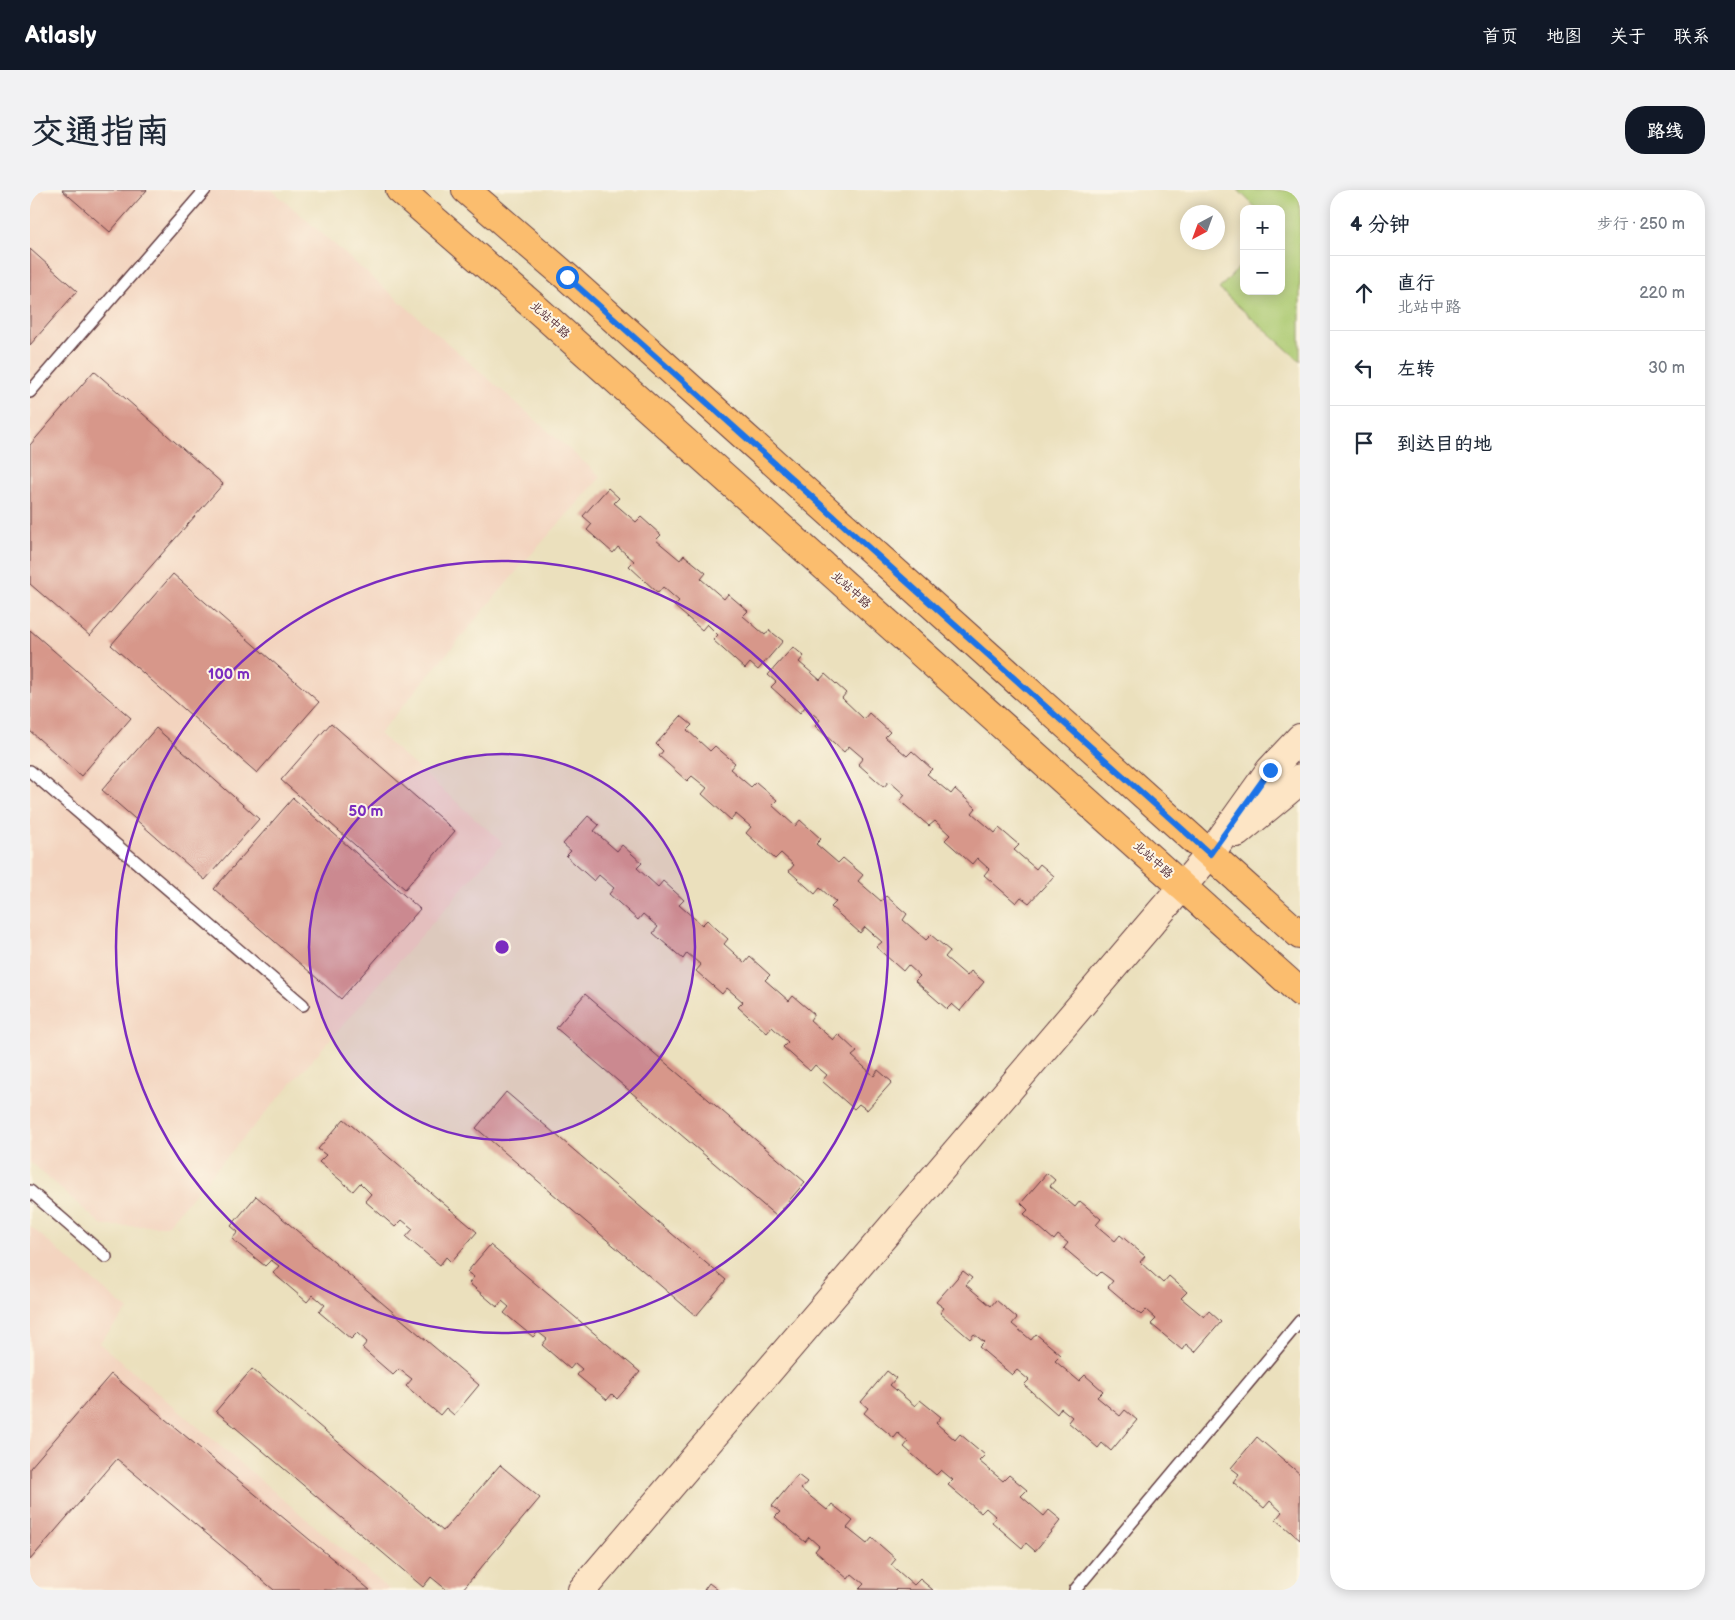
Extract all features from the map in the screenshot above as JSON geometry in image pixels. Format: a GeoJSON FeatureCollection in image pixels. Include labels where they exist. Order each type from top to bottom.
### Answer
{"type":"FeatureCollection","features":[{"type":"Feature","properties":{"kind":"main road","name":"北站中路"},"geometry":{"type":"LineString","coordinates":[[400,190],[538,310],[1300,992]]}},
{"type":"Feature","properties":{"kind":"main road"},"geometry":{"type":"LineString","coordinates":[[466,190],[567,277],[1300,935]]}},
{"type":"Feature","properties":{"kind":"street"},"geometry":{"type":"LineString","coordinates":[[582,1590],[1210,854],[1270,770],[1300,738]]}},
{"type":"Feature","properties":{"kind":"street"},"geometry":{"type":"LineString","coordinates":[[1210,854],[1290,789],[1300,778]]}},
{"type":"Feature","properties":{"kind":"lane"},"geometry":{"type":"LineString","coordinates":[[30,392],[205,190]]}},
{"type":"Feature","properties":{"kind":"lane"},"geometry":{"type":"LineString","coordinates":[[30,772],[303,1005]]}},
{"type":"Feature","properties":{"kind":"lane"},"geometry":{"type":"LineString","coordinates":[[30,1191],[106,1256]]}},
{"type":"Feature","properties":{"kind":"lane"},"geometry":{"type":"LineString","coordinates":[[1074,1590],[1300,1321]]}},
{"type":"Feature","properties":{"kind":"shaded area"},"geometry":{"type":"Polygon","coordinates":[[[30,190],[272,190],[601,477],[527,559],[379,734],[503,843],[166,1226],[103,1226],[30,1162],[30,190]]]}},
{"type":"Feature","properties":{"kind":"shaded area"},"geometry":{"type":"Polygon","coordinates":[[[30,1226],[128,1310],[99,1343],[390,1590],[30,1590],[30,1226]]]}},
{"type":"Feature","properties":{"kind":"green space"},"geometry":{"type":"Polygon","coordinates":[[[1238,190],[1300,190],[1300,361],[1219,289],[1240,266],[1240,295],[1285,295],[1285,205],[1253,205],[1238,190]]]}},
{"type":"Feature","properties":{"kind":"building"},"geometry":{"type":"Polygon","coordinates":[[[62,190],[147,190],[110,232],[62,190]]]}},
{"type":"Feature","properties":{"kind":"building"},"geometry":{"type":"Polygon","coordinates":[[[30,249],[77,291],[30,345],[30,249]]]}},
{"type":"Feature","properties":{"kind":"building"},"geometry":{"type":"Polygon","coordinates":[[[94,371],[223,484],[90,636],[30,584],[30,445],[94,371]]]}},
{"type":"Feature","properties":{"kind":"building"},"geometry":{"type":"Polygon","coordinates":[[[608,488],[619,498],[614,503],[636,522],[641,517],[661,535],[656,540],[680,560],[684,555],[706,573],[701,579],[724,599],[728,594],[748,611],[743,616],[765,635],[769,630],[783,641],[758,670],[750,663],[745,669],[713,640],[718,635],[707,624],[702,630],[674,606],[679,601],[663,587],[658,593],[629,566],[634,561],[618,547],[613,553],[587,530],[592,524],[583,516],[608,488]]]}},
{"type":"Feature","properties":{"kind":"building"},"geometry":{"type":"Polygon","coordinates":[[[173,574],[319,702],[257,773],[111,645],[173,574]]]}},
{"type":"Feature","properties":{"kind":"building"},"geometry":{"type":"Polygon","coordinates":[[[30,630],[131,718],[81,776],[30,731],[30,630]]]}},
{"type":"Feature","properties":{"kind":"building"},"geometry":{"type":"Polygon","coordinates":[[[793,647],[804,656],[799,662],[820,680],[825,674],[846,693],[842,698],[864,719],[869,713],[890,732],[885,737],[907,756],[912,751],[932,769],[927,774],[951,794],[955,789],[976,808],[972,813],[995,833],[999,828],[1019,845],[1014,850],[1036,869],[1040,864],[1054,876],[1029,903],[1021,897],[1016,903],[984,875],[989,869],[977,858],[972,864],[945,840],[950,835],[935,821],[929,826],[900,801],[905,795],[889,781],[884,787],[858,764],[863,758],[849,746],[844,752],[815,726],[820,720],[805,707],[800,713],[771,687],[776,682],[768,675],[793,647]]]}},
{"type":"Feature","properties":{"kind":"building"},"geometry":{"type":"Polygon","coordinates":[[[681,716],[692,725],[687,730],[710,751],[715,746],[735,763],[730,769],[751,787],[756,782],[777,800],[772,805],[795,826],[800,820],[821,839],[816,844],[838,863],[843,858],[863,875],[858,881],[881,901],[886,896],[907,914],[903,920],[926,940],[931,935],[950,951],[945,957],[967,976],[971,971],[984,982],[960,1011],[952,1004],[947,1009],[915,981],[920,976],[908,965],[903,971],[876,947],[882,942],[865,927],[860,933],[831,907],[836,902],[820,888],[815,894],[789,871],[794,865],[781,853],[775,859],[746,833],[751,827],[736,814],[731,820],[702,794],[707,788],[692,776],[687,781],[659,756],[663,751],[656,744],[681,716]]]}},
{"type":"Feature","properties":{"kind":"building"},"geometry":{"type":"Polygon","coordinates":[[[331,723],[455,831],[405,889],[281,780],[331,723]]]}},
{"type":"Feature","properties":{"kind":"building"},"geometry":{"type":"Polygon","coordinates":[[[156,728],[259,819],[205,880],[102,790],[156,728]]]}},
{"type":"Feature","properties":{"kind":"building"},"geometry":{"type":"Polygon","coordinates":[[[293,798],[420,909],[341,999],[214,889],[293,798]]]}},
{"type":"Feature","properties":{"kind":"building"},"geometry":{"type":"Polygon","coordinates":[[[588,816],[599,825],[594,831],[617,851],[622,845],[642,863],[637,868],[658,887],[663,881],[684,900],[679,905],[702,925],[707,920],[728,939],[724,944],[745,963],[750,957],[770,975],[765,980],[789,1001],[793,996],[814,1014],[810,1020],[833,1040],[838,1034],[857,1052],[852,1056],[874,1076],[878,1070],[892,1082],[867,1110],[859,1104],[854,1109],[822,1081],[827,1075],[815,1065],[810,1071],[783,1047],[788,1042],[772,1027],[767,1033],[738,1007],[743,1002],[727,988],[722,994],[696,971],[701,965],[687,953],[683,959],[653,933],[658,927],[643,914],[638,920],[609,894],[614,888],[599,875],[594,881],[566,856],[571,851],[563,844],[588,816]]]}},
{"type":"Feature","properties":{"kind":"building"},"geometry":{"type":"Polygon","coordinates":[[[585,994],[805,1182],[776,1216],[556,1028],[585,994]]]}},
{"type":"Feature","properties":{"kind":"building"},"geometry":{"type":"Polygon","coordinates":[[[506,1092],[726,1280],[696,1316],[476,1128],[506,1092]]]}},
{"type":"Feature","properties":{"kind":"building"},"geometry":{"type":"Polygon","coordinates":[[[344,1119],[477,1232],[451,1262],[446,1257],[440,1265],[406,1237],[413,1229],[402,1220],[395,1227],[365,1201],[371,1194],[360,1183],[353,1191],[319,1162],[326,1155],[318,1149],[344,1119]]]}},
{"type":"Feature","properties":{"kind":"building"},"geometry":{"type":"Polygon","coordinates":[[[1047,1173],[1055,1180],[1050,1186],[1075,1207],[1080,1201],[1101,1219],[1096,1225],[1115,1241],[1120,1235],[1145,1256],[1140,1262],[1163,1283],[1169,1276],[1187,1292],[1181,1298],[1204,1317],[1209,1311],[1221,1322],[1195,1352],[1186,1344],[1182,1350],[1151,1324],[1156,1319],[1146,1310],[1141,1315],[1108,1287],[1113,1281],[1101,1272],[1097,1276],[1064,1248],[1068,1243],[1058,1235],[1054,1240],[1024,1214],[1028,1210],[1021,1203],[1047,1173]]]}},
{"type":"Feature","properties":{"kind":"building"},"geometry":{"type":"Polygon","coordinates":[[[256,1196],[479,1385],[454,1415],[446,1408],[440,1415],[406,1386],[412,1379],[399,1369],[393,1375],[362,1348],[367,1342],[357,1333],[351,1339],[319,1312],[325,1305],[313,1295],[307,1302],[273,1273],[279,1266],[271,1260],[265,1266],[232,1239],[238,1232],[231,1226],[256,1196]]]}},
{"type":"Feature","properties":{"kind":"building"},"geometry":{"type":"Polygon","coordinates":[[[490,1245],[640,1372],[617,1399],[612,1394],[607,1400],[577,1375],[582,1369],[575,1363],[570,1369],[542,1345],[547,1339],[538,1332],[533,1337],[504,1313],[509,1307],[502,1301],[497,1307],[469,1283],[474,1277],[467,1272],[490,1245]]]}},
{"type":"Feature","properties":{"kind":"building"},"geometry":{"type":"Polygon","coordinates":[[[963,1271],[972,1278],[966,1285],[991,1306],[996,1300],[1017,1318],[1012,1324],[1031,1340],[1036,1334],[1061,1355],[1055,1361],[1079,1381],[1085,1375],[1103,1391],[1097,1397],[1120,1416],[1125,1410],[1137,1420],[1111,1451],[1102,1443],[1098,1448],[1068,1422],[1072,1417],[1061,1408],[1057,1414],[1024,1385],[1029,1380],[1017,1370],[1012,1375],[979,1347],[984,1342],[974,1334],[970,1339],[940,1313],[944,1308],[936,1302],[963,1271]]]}},
{"type":"Feature","properties":{"kind":"building"},"geometry":{"type":"Polygon","coordinates":[[[252,1369],[443,1531],[500,1465],[540,1498],[462,1590],[447,1590],[431,1577],[423,1587],[216,1411],[252,1369]]]}},
{"type":"Feature","properties":{"kind":"building"},"geometry":{"type":"Polygon","coordinates":[[[887,1371],[896,1378],[890,1385],[915,1406],[920,1400],[941,1417],[936,1423],[955,1440],[960,1434],[985,1455],[979,1461],[1003,1481],[1009,1475],[1027,1490],[1021,1496],[1044,1516],[1049,1510],[1061,1520],[1035,1551],[1026,1543],[1022,1548],[992,1522],[996,1517],[986,1508],[981,1513],[948,1485],[953,1480],[941,1470],[936,1475],[904,1447],[908,1442],[898,1433],[894,1438],[864,1413],[868,1408],[861,1402],[887,1371]]]}},
{"type":"Feature","properties":{"kind":"building"},"geometry":{"type":"Polygon","coordinates":[[[111,1374],[370,1590],[274,1590],[117,1459],[30,1560],[30,1468],[111,1374]]]}},
{"type":"Feature","properties":{"kind":"building"},"geometry":{"type":"Polygon","coordinates":[[[1257,1437],[1300,1474],[1300,1540],[1276,1519],[1282,1512],[1270,1501],[1264,1508],[1233,1482],[1239,1474],[1231,1468],[1257,1437]]]}},
{"type":"Feature","properties":{"kind":"building"},"geometry":{"type":"Polygon","coordinates":[[[798,1475],[807,1482],[801,1489],[827,1510],[832,1504],[853,1521],[847,1528],[867,1544],[872,1538],[896,1559],[891,1565],[914,1585],[920,1579],[933,1590],[859,1589],[864,1584],[852,1574],[848,1579],[815,1551],[819,1546],[809,1537],[805,1542],[775,1517],[780,1512],[772,1506],[798,1475]]]}},
{"type":"Feature","properties":{"kind":"building"},"geometry":{"type":"Polygon","coordinates":[[[709,1583],[718,1590],[704,1590],[709,1583]]]}},
{"type":"Feature","properties":{"kind":"route"},"geometry":{"type":"LineString","coordinates":[[567,277],[1210,854],[1270,770]]}}]}
